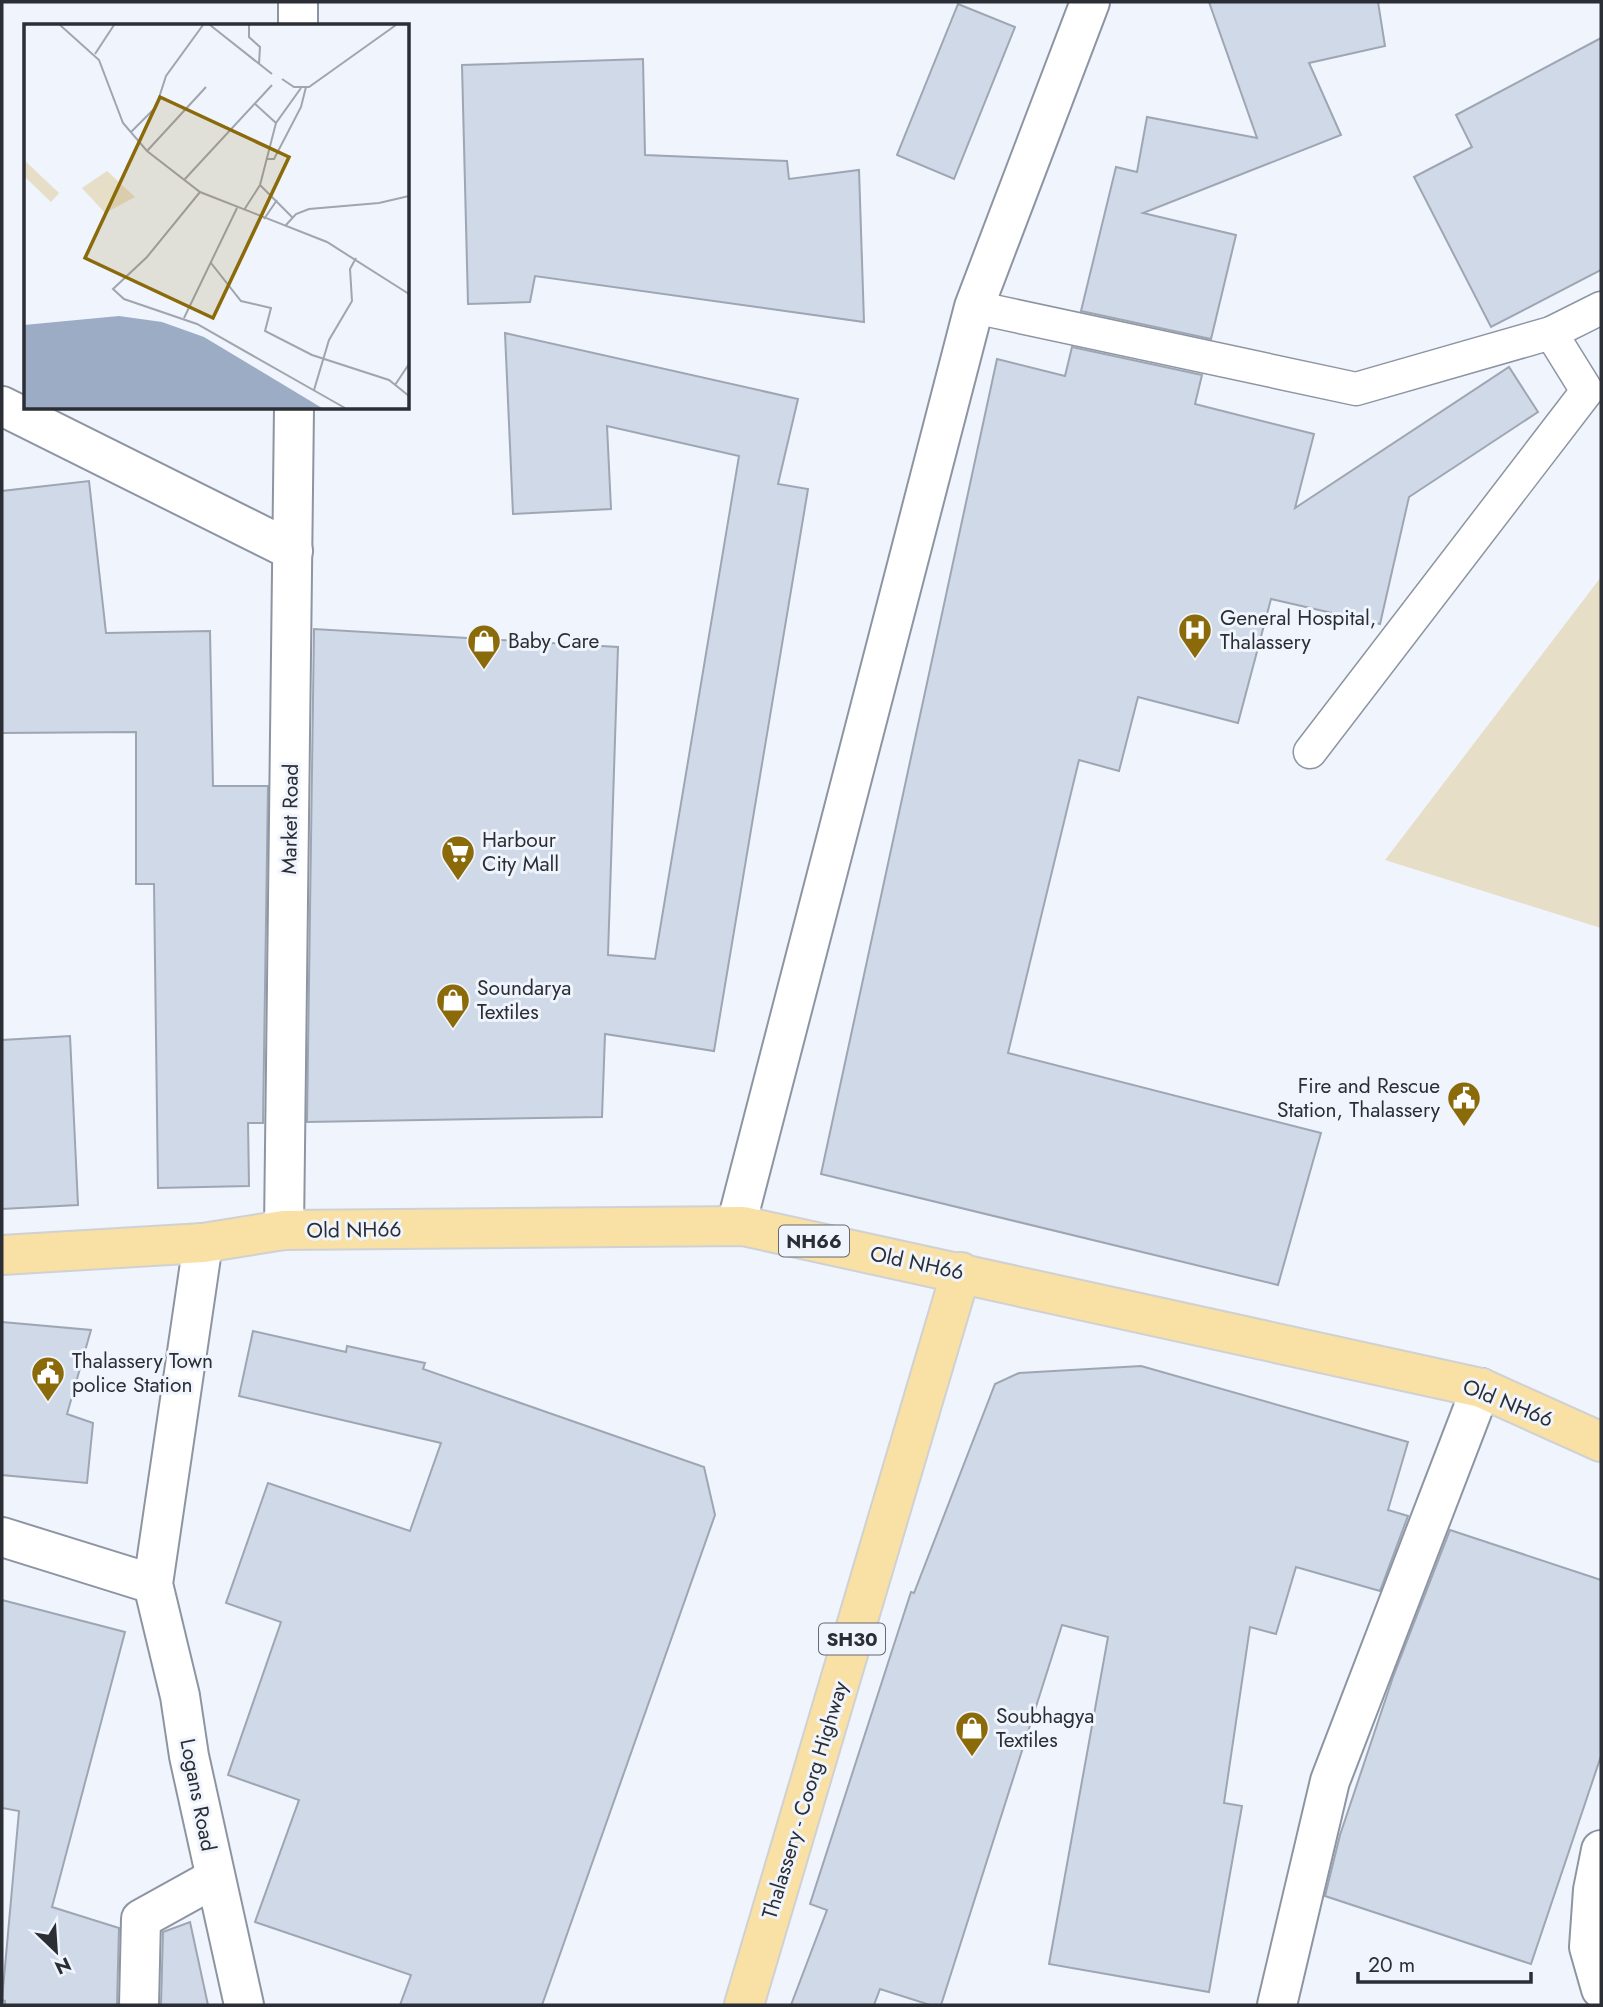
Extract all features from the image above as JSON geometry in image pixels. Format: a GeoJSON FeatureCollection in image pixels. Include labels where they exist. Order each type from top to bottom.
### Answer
{"type":"FeatureCollection","features":[{"type":"Feature","properties":{"kind":"main road","name":"Old NH66"},"geometry":{"type":"LineString","coordinates":[[2,1255],[203,1243],[284,1230],[743,1226],[1481,1388],[1601,1443]]}},
{"type":"Feature","properties":{"kind":"main road","name":"Thalassery - Coorg Highway"},"geometry":{"type":"LineString","coordinates":[[744,2005],[961,1272]]}},
{"type":"Feature","properties":{"kind":"street"},"geometry":{"type":"LineString","coordinates":[[298,2],[298,24]]}},
{"type":"Feature","properties":{"kind":"street"},"geometry":{"type":"LineString","coordinates":[[743,1226],[738,1214],[974,307],[1090,2]]}},
{"type":"Feature","properties":{"kind":"street"},"geometry":{"type":"LineString","coordinates":[[2,406],[293,551]]}},
{"type":"Feature","properties":{"kind":"street","name":"Market Road"},"geometry":{"type":"LineString","coordinates":[[284,1230],[294,410]]}},
{"type":"Feature","properties":{"kind":"street","name":"Logans Road"},"geometry":{"type":"LineString","coordinates":[[203,1243],[153,1584],[180,1696],[215,1878],[244,2005]]}},
{"type":"Feature","properties":{"kind":"street"},"geometry":{"type":"LineString","coordinates":[[1277,2005],[1330,1781],[1481,1388]]}},
{"type":"Feature","properties":{"kind":"street"},"geometry":{"type":"LineString","coordinates":[[2,1537],[153,1584]]}},
{"type":"Feature","properties":{"kind":"street"},"geometry":{"type":"LineString","coordinates":[[1601,1850],[1593,1890],[1589,1947],[1601,1989]]}},
{"type":"Feature","properties":{"kind":"street"},"geometry":{"type":"LineString","coordinates":[[139,2005],[141,1919],[215,1878]]}},
{"type":"Feature","properties":{"kind":"lane"},"geometry":{"type":"LineString","coordinates":[[974,307],[1356,389],[1551,333],[1601,308]]}},
{"type":"Feature","properties":{"kind":"lane"},"geometry":{"type":"LineString","coordinates":[[1310,752],[1587,391],[1551,333]]}},
{"type":"Feature","properties":{"kind":"shaded area"},"geometry":{"type":"Polygon","coordinates":[[[1601,577],[1601,928],[1385,860],[1601,577]]]}},
{"type":"Feature","properties":{"kind":"building"},"geometry":{"type":"Polygon","coordinates":[[[1209,2],[1378,2],[1385,46],[1309,63],[1341,135],[1143,213],[1236,235],[1211,339],[1081,311],[1116,167],[1137,172],[1147,117],[1257,138],[1209,2]]]}},
{"type":"Feature","properties":{"kind":"building"},"geometry":{"type":"Polygon","coordinates":[[[958,4],[1015,27],[954,179],[897,155],[958,4]]]}},
{"type":"Feature","properties":{"kind":"building"},"geometry":{"type":"Polygon","coordinates":[[[1601,38],[1601,270],[1491,327],[1414,177],[1472,147],[1456,115],[1601,38]]]}},
{"type":"Feature","properties":{"kind":"building"},"geometry":{"type":"Polygon","coordinates":[[[643,59],[645,155],[787,161],[789,179],[859,170],[864,322],[535,276],[530,302],[468,304],[462,65],[643,59]]]}},
{"type":"Feature","properties":{"kind":"building","name":"Harbour City Mall"},"geometry":{"type":"Polygon","coordinates":[[[505,333],[798,399],[778,484],[808,489],[714,1051],[605,1034],[602,1117],[307,1122],[314,629],[618,647],[608,955],[655,959],[739,456],[607,426],[611,509],[513,514],[505,333]]]}},
{"type":"Feature","properties":{"kind":"building","name":"General Hospital, Thalassery"},"geometry":{"type":"Polygon","coordinates":[[[1072,347],[1202,375],[1195,404],[1314,434],[1295,508],[1509,367],[1538,412],[1409,497],[1380,624],[1271,599],[1238,723],[1138,697],[1119,771],[1079,760],[1008,1053],[1321,1133],[1278,1285],[821,1174],[997,359],[1065,376],[1072,347]]]}},
{"type":"Feature","properties":{"kind":"building"},"geometry":{"type":"Polygon","coordinates":[[[89,481],[106,633],[210,631],[213,786],[268,786],[263,1123],[248,1123],[249,1186],[158,1188],[154,884],[136,884],[136,732],[2,733],[2,491],[89,481]]]}},
{"type":"Feature","properties":{"kind":"building"},"geometry":{"type":"Polygon","coordinates":[[[70,1036],[78,1205],[2,1209],[2,1040],[70,1036]]]}},
{"type":"Feature","properties":{"kind":"building","name":"Thalassery Town police Station"},"geometry":{"type":"Polygon","coordinates":[[[2,1322],[91,1330],[67,1414],[93,1423],[87,1483],[2,1475],[2,1322]]]}},
{"type":"Feature","properties":{"kind":"building"},"geometry":{"type":"Polygon","coordinates":[[[253,1331],[346,1352],[347,1346],[425,1363],[423,1369],[704,1467],[715,1515],[542,2005],[400,2005],[411,1975],[255,1922],[299,1800],[228,1775],[281,1622],[226,1603],[268,1483],[410,1531],[441,1443],[239,1396],[253,1331]]]}},
{"type":"Feature","properties":{"kind":"building"},"geometry":{"type":"Polygon","coordinates":[[[1141,1366],[1408,1442],[1388,1510],[1408,1516],[1380,1591],[1296,1567],[1276,1634],[1250,1627],[1224,1803],[1242,1806],[1209,1992],[1049,1964],[1108,1637],[1062,1625],[941,2005],[930,2005],[880,1989],[874,2005],[791,2005],[827,1910],[810,1904],[911,1592],[914,1593],[995,1384],[1019,1373],[1141,1366]]]}},
{"type":"Feature","properties":{"kind":"building"},"geometry":{"type":"Polygon","coordinates":[[[1450,1530],[1601,1580],[1601,1756],[1531,1964],[1325,1896],[1340,1835],[1393,1677],[1450,1530]]]}},
{"type":"Feature","properties":{"kind":"building"},"geometry":{"type":"Polygon","coordinates":[[[2,1600],[125,1632],[52,1907],[119,1928],[117,2005],[5,2005],[2,2000],[19,1811],[2,1808],[2,1600]]]}},
{"type":"Feature","properties":{"kind":"building"},"geometry":{"type":"Polygon","coordinates":[[[190,1922],[208,2005],[161,2005],[163,1932],[190,1922]]]}},
{"type":"Feature","properties":{"kind":"place","name":"General Hospital, Thalassery"},"geometry":{"type":"Point","coordinates":[1195,660]}},
{"type":"Feature","properties":{"kind":"place","name":"Baby Care"},"geometry":{"type":"Point","coordinates":[484,671]}},
{"type":"Feature","properties":{"kind":"place","name":"Harbour City Mall"},"geometry":{"type":"Point","coordinates":[458,882]}},
{"type":"Feature","properties":{"kind":"place","name":"Soundarya Textiles"},"geometry":{"type":"Point","coordinates":[453,1030]}},
{"type":"Feature","properties":{"kind":"place","name":"Fire and Rescue Station, Thalassery"},"geometry":{"type":"Point","coordinates":[1464,1128]}},
{"type":"Feature","properties":{"kind":"place","name":"Thalassery Town police Station"},"geometry":{"type":"Point","coordinates":[48,1403]}},
{"type":"Feature","properties":{"kind":"place","name":"Soubhagya Textiles"},"geometry":{"type":"Point","coordinates":[972,1758]}}]}
